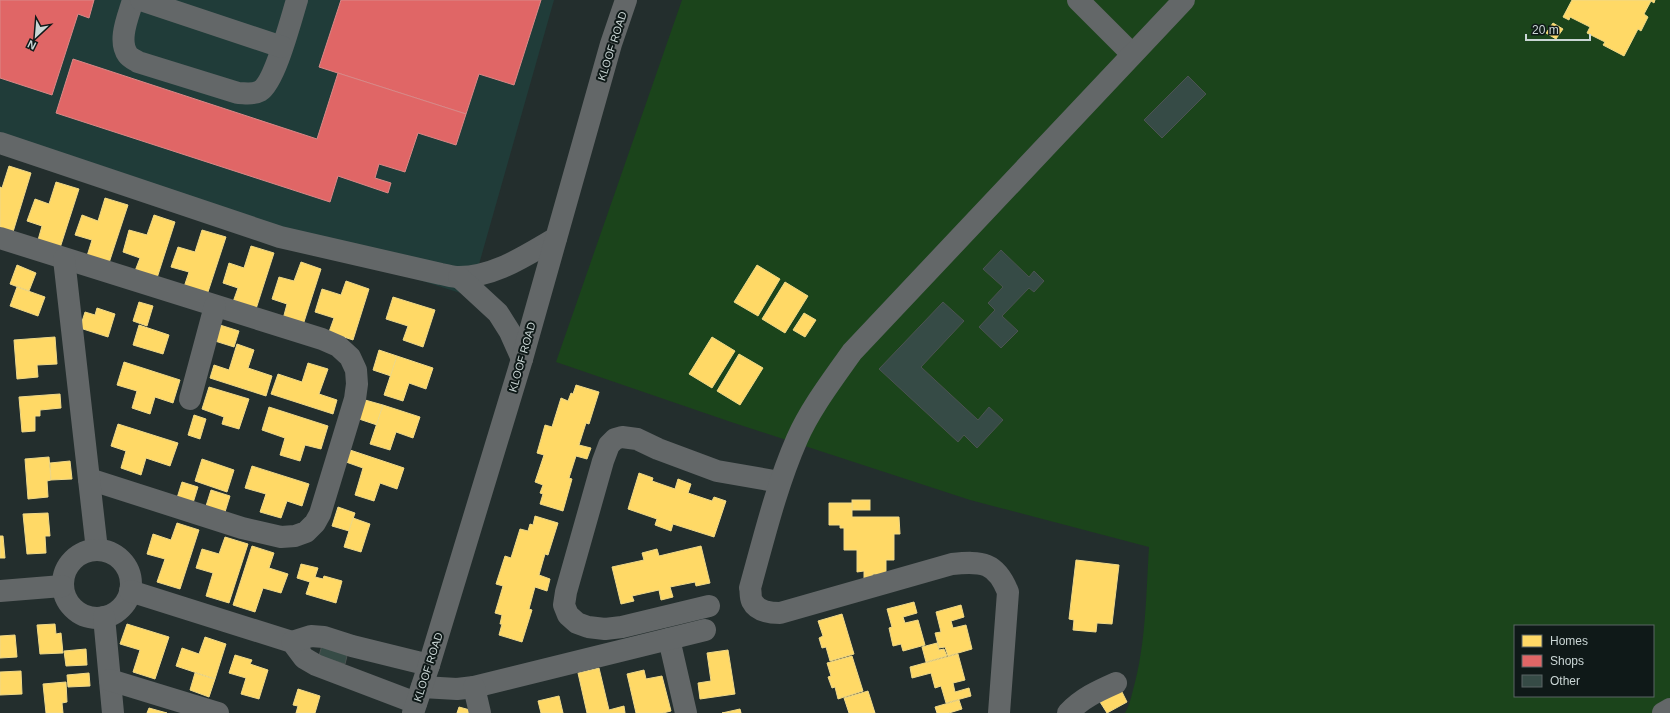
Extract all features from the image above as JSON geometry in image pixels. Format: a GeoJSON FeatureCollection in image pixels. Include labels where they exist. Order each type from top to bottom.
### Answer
{"type":"FeatureCollection","features":[{"type":"Feature","properties":{"kind":"street"},"geometry":{"type":"LineString","coordinates":[[133,0],[124,32],[124,47],[128,55],[138,62],[238,93],[251,94],[260,91],[268,83],[274,70],[297,0]]}},
{"type":"Feature","properties":{"kind":"street"},"geometry":{"type":"LineString","coordinates":[[141,0],[282,47]]}},
{"type":"Feature","properties":{"kind":"street","name":"KLOOF ROAD"},"geometry":{"type":"LineString","coordinates":[[417,701],[522,359],[611,44],[626,0]]}},
{"type":"Feature","properties":{"kind":"street"},"geometry":{"type":"LineString","coordinates":[[1078,0],[1132,54]]}},
{"type":"Feature","properties":{"kind":"street"},"geometry":{"type":"LineString","coordinates":[[999,713],[1008,592],[1003,579],[988,566],[974,562],[952,564],[780,613],[769,613],[758,608],[752,600],[750,588],[780,482],[797,438],[825,391],[852,352],[1184,0]]}},
{"type":"Feature","properties":{"kind":"street"},"geometry":{"type":"LineString","coordinates":[[0,142],[280,237],[441,274],[459,277],[476,275],[502,268],[556,238]]}},
{"type":"Feature","properties":{"kind":"street"},"geometry":{"type":"LineString","coordinates":[[0,238],[215,306],[299,330],[338,346],[350,357],[356,370],[357,384],[355,399],[320,514],[315,523],[306,532],[295,536],[281,537],[242,528],[89,479]]}},
{"type":"Feature","properties":{"kind":"street"},"geometry":{"type":"LineString","coordinates":[[64,259],[97,550]]}},
{"type":"Feature","properties":{"kind":"street"},"geometry":{"type":"LineString","coordinates":[[459,277],[498,313],[510,332],[522,359]]}},
{"type":"Feature","properties":{"kind":"street"},"geometry":{"type":"LineString","coordinates":[[190,399],[215,306]]}},
{"type":"Feature","properties":{"kind":"street"},"geometry":{"type":"LineString","coordinates":[[709,606],[622,627],[605,629],[588,627],[577,622],[568,615],[564,605],[566,592],[603,461],[610,446],[615,439],[622,437],[637,439],[658,449],[717,471],[780,482]]}},
{"type":"Feature","properties":{"kind":"street"},"geometry":{"type":"LineString","coordinates":[[97,550],[107,551],[123,562],[128,571],[130,581],[130,591],[127,600],[121,608],[113,614],[95,618],[78,612],[66,599],[62,586],[64,572],[72,560],[83,553],[97,550]]}},
{"type":"Feature","properties":{"kind":"street"},"geometry":{"type":"LineString","coordinates":[[0,591],[62,586]]}},
{"type":"Feature","properties":{"kind":"street"},"geometry":{"type":"LineString","coordinates":[[130,591],[292,642],[311,636],[324,637],[352,646],[429,665]]}},
{"type":"Feature","properties":{"kind":"street"},"geometry":{"type":"LineString","coordinates":[[104,617],[113,713]]}},
{"type":"Feature","properties":{"kind":"street"},"geometry":{"type":"LineString","coordinates":[[292,642],[304,658],[316,665],[417,701],[705,630]]}},
{"type":"Feature","properties":{"kind":"street"},"geometry":{"type":"LineString","coordinates":[[669,639],[686,713]]}},
{"type":"Feature","properties":{"kind":"street"},"geometry":{"type":"LineString","coordinates":[[110,680],[218,713]]}},
{"type":"Feature","properties":{"kind":"street"},"geometry":{"type":"LineString","coordinates":[[1068,713],[1076,704],[1093,692],[1116,683]]}},
{"type":"Feature","properties":{"kind":"street"},"geometry":{"type":"LineString","coordinates":[[474,687],[480,713]]}},
{"type":"Feature","properties":{"kind":"street"},"geometry":{"type":"LineString","coordinates":[[1663,713],[1670,709]]}},
{"type":"Feature","properties":{"kind":"shaded area"},"geometry":{"type":"Polygon","coordinates":[[[0,0],[554,0],[470,296],[0,148],[0,0]]]}},
{"type":"Feature","properties":{"kind":"green space"},"geometry":{"type":"Polygon","coordinates":[[[682,0],[1670,0],[1670,713],[1125,713],[1129,705],[1141,655],[1145,619],[1149,547],[970,500],[731,422],[556,362],[682,0]]]}},
{"type":"Feature","properties":{"kind":"building: Homes"},"geometry":{"type":"Polygon","coordinates":[[[1572,0],[1655,0],[1654,3],[1651,1],[1644,14],[1648,17],[1641,31],[1638,29],[1624,56],[1603,45],[1605,42],[1587,33],[1590,27],[1570,17],[1569,20],[1563,17],[1572,0]]]}},
{"type":"Feature","properties":{"kind":"building: Homes"},"geometry":{"type":"Polygon","coordinates":[[[1553,23],[1563,29],[1556,39],[1546,33],[1553,23]]]}},
{"type":"Feature","properties":{"kind":"building: Homes"},"geometry":{"type":"Polygon","coordinates":[[[9,166],[31,173],[13,232],[0,228],[0,187],[2,188],[9,166]]]}},
{"type":"Feature","properties":{"kind":"building: Homes"},"geometry":{"type":"Polygon","coordinates":[[[56,182],[79,189],[60,248],[38,240],[42,226],[27,221],[35,199],[49,204],[56,182]]]}},
{"type":"Feature","properties":{"kind":"building: Homes"},"geometry":{"type":"Polygon","coordinates":[[[105,198],[128,205],[109,263],[87,256],[92,240],[75,235],[82,215],[98,221],[105,198]]]}},
{"type":"Feature","properties":{"kind":"building: Homes"},"geometry":{"type":"Polygon","coordinates":[[[154,215],[175,222],[157,278],[135,271],[140,258],[123,252],[129,230],[147,235],[154,215]]]}},
{"type":"Feature","properties":{"kind":"building: Homes"},"geometry":{"type":"Polygon","coordinates":[[[202,230],[226,237],[207,295],[184,287],[189,272],[171,267],[178,247],[195,252],[202,230]]]}},
{"type":"Feature","properties":{"kind":"building: Homes"},"geometry":{"type":"Polygon","coordinates":[[[251,246],[274,253],[256,309],[233,302],[238,288],[223,283],[229,263],[244,268],[251,246]]]}},
{"type":"Feature","properties":{"kind":"building: Homes"},"geometry":{"type":"Polygon","coordinates":[[[301,262],[321,269],[303,325],[283,319],[287,304],[272,299],[279,277],[294,281],[301,262]]]}},
{"type":"Feature","properties":{"kind":"building: Homes"},"geometry":{"type":"Polygon","coordinates":[[[17,265],[36,273],[29,291],[10,284],[17,265]]]}},
{"type":"Feature","properties":{"kind":"building: Homes"},"geometry":{"type":"Polygon","coordinates":[[[757,265],[780,279],[758,316],[734,302],[757,265]]]}},
{"type":"Feature","properties":{"kind":"building: Homes"},"geometry":{"type":"Polygon","coordinates":[[[346,281],[369,289],[353,340],[329,332],[334,318],[315,312],[322,289],[341,295],[346,281]]]}},
{"type":"Feature","properties":{"kind":"building: Homes"},"geometry":{"type":"Polygon","coordinates":[[[785,282],[808,296],[785,333],[762,319],[785,282]]]}},
{"type":"Feature","properties":{"kind":"building: Homes"},"geometry":{"type":"Polygon","coordinates":[[[17,287],[45,297],[38,316],[10,306],[17,287]]]}},
{"type":"Feature","properties":{"kind":"building: Homes"},"geometry":{"type":"Polygon","coordinates":[[[393,297],[435,310],[423,347],[403,340],[408,326],[386,319],[393,297]]]}},
{"type":"Feature","properties":{"kind":"building: Homes"},"geometry":{"type":"Polygon","coordinates":[[[139,302],[153,306],[147,326],[133,321],[139,302]]]}},
{"type":"Feature","properties":{"kind":"building: Homes"},"geometry":{"type":"Polygon","coordinates":[[[97,308],[115,314],[108,337],[80,328],[85,312],[95,315],[97,308]]]}},
{"type":"Feature","properties":{"kind":"building: Homes"},"geometry":{"type":"Polygon","coordinates":[[[804,313],[816,320],[805,337],[793,330],[804,313]]]}},
{"type":"Feature","properties":{"kind":"building: Homes"},"geometry":{"type":"Polygon","coordinates":[[[139,325],[169,335],[163,354],[133,345],[139,325]]]}},
{"type":"Feature","properties":{"kind":"building: Homes"},"geometry":{"type":"Polygon","coordinates":[[[220,325],[239,331],[234,347],[215,341],[220,325]]]}},
{"type":"Feature","properties":{"kind":"building: Homes"},"geometry":{"type":"Polygon","coordinates":[[[55,337],[57,364],[37,365],[38,377],[17,379],[14,340],[55,337]]]}},
{"type":"Feature","properties":{"kind":"building: Homes"},"geometry":{"type":"Polygon","coordinates":[[[712,337],[735,351],[712,388],[689,374],[712,337]]]}},
{"type":"Feature","properties":{"kind":"building: Homes"},"geometry":{"type":"Polygon","coordinates":[[[237,344],[254,350],[248,368],[272,376],[266,396],[210,378],[214,365],[229,370],[237,344]]]}},
{"type":"Feature","properties":{"kind":"building: Homes"},"geometry":{"type":"Polygon","coordinates":[[[379,350],[397,356],[391,376],[373,370],[379,350]]]}},
{"type":"Feature","properties":{"kind":"building: Homes"},"geometry":{"type":"Polygon","coordinates":[[[739,354],[763,368],[740,405],[717,391],[739,354]]]}},
{"type":"Feature","properties":{"kind":"building: Homes"},"geometry":{"type":"Polygon","coordinates":[[[397,356],[433,368],[426,389],[409,383],[403,401],[384,395],[397,356]]]}},
{"type":"Feature","properties":{"kind":"building: Homes"},"geometry":{"type":"Polygon","coordinates":[[[124,362],[180,380],[173,403],[155,397],[150,414],[132,408],[137,391],[117,385],[124,362]]]}},
{"type":"Feature","properties":{"kind":"building: Homes"},"geometry":{"type":"Polygon","coordinates":[[[308,363],[328,369],[319,394],[337,400],[333,414],[271,394],[278,374],[302,382],[308,363]]]}},
{"type":"Feature","properties":{"kind":"building: Homes"},"geometry":{"type":"Polygon","coordinates":[[[576,385],[599,392],[589,424],[586,423],[579,445],[591,448],[587,459],[576,456],[569,478],[572,479],[563,511],[540,504],[543,494],[540,493],[543,485],[535,482],[544,455],[537,453],[545,425],[552,427],[561,398],[568,401],[571,393],[573,394],[576,385]]]}},
{"type":"Feature","properties":{"kind":"building: Homes"},"geometry":{"type":"Polygon","coordinates":[[[209,387],[249,399],[239,429],[222,424],[224,417],[202,409],[209,387]]]}},
{"type":"Feature","properties":{"kind":"building: Homes"},"geometry":{"type":"Polygon","coordinates":[[[60,394],[61,408],[40,410],[40,416],[35,416],[35,431],[22,432],[19,397],[60,394]]]}},
{"type":"Feature","properties":{"kind":"building: Homes"},"geometry":{"type":"Polygon","coordinates":[[[365,400],[383,405],[377,425],[359,419],[365,400]]]}},
{"type":"Feature","properties":{"kind":"building: Homes"},"geometry":{"type":"Polygon","coordinates":[[[383,405],[420,417],[413,438],[396,432],[390,450],[370,444],[383,405]]]}},
{"type":"Feature","properties":{"kind":"building: Homes"},"geometry":{"type":"Polygon","coordinates":[[[269,407],[328,426],[321,449],[305,445],[300,461],[280,455],[285,438],[262,430],[269,407]]]}},
{"type":"Feature","properties":{"kind":"building: Homes"},"geometry":{"type":"Polygon","coordinates":[[[194,415],[206,419],[200,439],[188,435],[194,415]]]}},
{"type":"Feature","properties":{"kind":"building: Homes"},"geometry":{"type":"Polygon","coordinates":[[[118,424],[178,443],[170,466],[146,458],[141,475],[121,468],[126,451],[111,446],[118,424]]]}},
{"type":"Feature","properties":{"kind":"building: Homes"},"geometry":{"type":"Polygon","coordinates":[[[350,450],[404,468],[397,489],[380,483],[374,501],[355,495],[363,468],[346,462],[350,450]]]}},
{"type":"Feature","properties":{"kind":"building: Homes"},"geometry":{"type":"Polygon","coordinates":[[[49,457],[51,480],[47,481],[48,497],[28,499],[25,459],[49,457]]]}},
{"type":"Feature","properties":{"kind":"building: Homes"},"geometry":{"type":"Polygon","coordinates":[[[202,459],[234,470],[227,492],[195,481],[202,459]]]}},
{"type":"Feature","properties":{"kind":"building: Homes"},"geometry":{"type":"Polygon","coordinates":[[[70,461],[72,479],[51,480],[50,463],[70,461]]]}},
{"type":"Feature","properties":{"kind":"building: Homes"},"geometry":{"type":"Polygon","coordinates":[[[252,466],[309,484],[302,506],[287,501],[281,518],[260,512],[266,494],[245,488],[252,466]]]}},
{"type":"Feature","properties":{"kind":"building: Homes"},"geometry":{"type":"Polygon","coordinates":[[[639,473],[653,478],[652,481],[675,489],[678,479],[691,484],[688,493],[712,501],[714,497],[726,501],[714,537],[673,524],[671,531],[655,525],[657,519],[628,509],[639,473]]]}},
{"type":"Feature","properties":{"kind":"building: Homes"},"geometry":{"type":"Polygon","coordinates":[[[182,482],[198,487],[193,503],[177,498],[182,482]]]}},
{"type":"Feature","properties":{"kind":"building: Homes"},"geometry":{"type":"Polygon","coordinates":[[[211,490],[230,496],[225,512],[206,506],[211,490]]]}},
{"type":"Feature","properties":{"kind":"building: Homes"},"geometry":{"type":"Polygon","coordinates":[[[852,500],[870,500],[870,510],[852,510],[852,500]]]}},
{"type":"Feature","properties":{"kind":"building: Homes"},"geometry":{"type":"Polygon","coordinates":[[[829,503],[852,503],[852,517],[899,517],[900,534],[894,534],[894,560],[886,560],[886,575],[873,574],[872,581],[864,581],[864,571],[857,572],[857,550],[844,550],[844,528],[840,528],[840,525],[829,525],[829,503]]]}},
{"type":"Feature","properties":{"kind":"building: Homes"},"geometry":{"type":"Polygon","coordinates":[[[338,507],[355,513],[349,531],[332,526],[338,507]]]}},
{"type":"Feature","properties":{"kind":"building: Homes"},"geometry":{"type":"Polygon","coordinates":[[[48,513],[50,536],[45,536],[46,553],[27,554],[23,514],[48,513]]]}},
{"type":"Feature","properties":{"kind":"building: Homes"},"geometry":{"type":"Polygon","coordinates":[[[535,516],[558,523],[548,555],[545,554],[539,575],[550,579],[547,591],[535,587],[529,609],[532,610],[522,642],[499,635],[502,624],[500,624],[502,615],[495,613],[503,586],[496,584],[505,556],[511,558],[520,529],[528,531],[530,524],[533,525],[535,516]]]}},
{"type":"Feature","properties":{"kind":"building: Homes"},"geometry":{"type":"Polygon","coordinates":[[[353,518],[370,524],[361,552],[344,547],[353,518]]]}},
{"type":"Feature","properties":{"kind":"building: Homes"},"geometry":{"type":"Polygon","coordinates":[[[177,523],[199,530],[180,589],[157,582],[165,559],[147,554],[153,534],[171,540],[177,523]]]}},
{"type":"Feature","properties":{"kind":"building: Homes"},"geometry":{"type":"Polygon","coordinates":[[[0,536],[3,536],[5,558],[0,558],[0,536]]]}},
{"type":"Feature","properties":{"kind":"building: Homes"},"geometry":{"type":"Polygon","coordinates":[[[225,537],[248,544],[229,603],[206,596],[213,573],[196,568],[202,549],[219,554],[225,537]]]}},
{"type":"Feature","properties":{"kind":"building: Homes"},"geometry":{"type":"Polygon","coordinates":[[[252,546],[274,553],[269,568],[288,574],[281,593],[263,588],[255,612],[233,605],[252,546]]]}},
{"type":"Feature","properties":{"kind":"building: Homes"},"geometry":{"type":"Polygon","coordinates":[[[701,546],[710,583],[696,586],[695,582],[670,587],[673,597],[661,600],[659,590],[632,596],[634,601],[621,604],[612,567],[644,560],[642,553],[657,549],[659,556],[701,546]]]}},
{"type":"Feature","properties":{"kind":"building: Homes"},"geometry":{"type":"Polygon","coordinates":[[[1076,560],[1119,565],[1112,624],[1097,623],[1096,632],[1073,630],[1074,620],[1069,619],[1076,560]]]}},
{"type":"Feature","properties":{"kind":"building: Homes"},"geometry":{"type":"Polygon","coordinates":[[[301,564],[318,568],[315,577],[323,579],[324,576],[342,581],[336,603],[306,594],[310,582],[297,578],[301,564]]]}},
{"type":"Feature","properties":{"kind":"building: Homes"},"geometry":{"type":"Polygon","coordinates":[[[914,602],[917,613],[903,617],[905,623],[918,620],[925,645],[903,651],[901,644],[893,646],[889,628],[892,627],[887,609],[914,602]]]}},
{"type":"Feature","properties":{"kind":"building: Homes"},"geometry":{"type":"Polygon","coordinates":[[[961,605],[964,617],[951,621],[953,628],[966,625],[972,649],[948,656],[945,647],[939,648],[935,633],[941,632],[936,612],[961,605]]]}},
{"type":"Feature","properties":{"kind":"building: Homes"},"geometry":{"type":"Polygon","coordinates":[[[842,614],[854,654],[830,661],[826,647],[822,648],[819,638],[823,636],[818,621],[842,614]]]}},
{"type":"Feature","properties":{"kind":"building: Homes"},"geometry":{"type":"Polygon","coordinates":[[[55,624],[56,634],[61,633],[63,653],[40,654],[37,625],[55,624]]]}},
{"type":"Feature","properties":{"kind":"building: Homes"},"geometry":{"type":"Polygon","coordinates":[[[127,624],[169,637],[155,679],[133,672],[140,650],[120,644],[127,624]]]}},
{"type":"Feature","properties":{"kind":"building: Homes"},"geometry":{"type":"Polygon","coordinates":[[[15,635],[17,657],[0,658],[0,636],[15,635]]]}},
{"type":"Feature","properties":{"kind":"building: Homes"},"geometry":{"type":"Polygon","coordinates":[[[205,637],[226,644],[215,679],[176,666],[182,648],[199,654],[205,637]]]}},
{"type":"Feature","properties":{"kind":"building: Homes"},"geometry":{"type":"Polygon","coordinates":[[[937,643],[939,650],[944,649],[947,656],[926,662],[922,647],[937,643]]]}},
{"type":"Feature","properties":{"kind":"building: Homes"},"geometry":{"type":"Polygon","coordinates":[[[86,649],[87,665],[66,666],[64,651],[86,649]]]}},
{"type":"Feature","properties":{"kind":"building: Homes"},"geometry":{"type":"Polygon","coordinates":[[[728,650],[735,694],[700,699],[698,683],[711,681],[707,653],[728,650]]]}},
{"type":"Feature","properties":{"kind":"building: Homes"},"geometry":{"type":"Polygon","coordinates":[[[958,654],[965,680],[953,683],[955,692],[969,688],[971,696],[946,703],[941,686],[935,688],[931,673],[912,678],[910,667],[958,654]]]}},
{"type":"Feature","properties":{"kind":"building: Homes"},"geometry":{"type":"Polygon","coordinates":[[[235,655],[252,660],[250,664],[268,670],[259,699],[241,694],[246,678],[229,673],[235,655]]]}},
{"type":"Feature","properties":{"kind":"building: Homes"},"geometry":{"type":"Polygon","coordinates":[[[852,656],[863,691],[838,699],[835,687],[832,688],[828,677],[831,676],[827,663],[852,656]]]}},
{"type":"Feature","properties":{"kind":"building: Homes"},"geometry":{"type":"Polygon","coordinates":[[[599,668],[609,710],[624,706],[625,713],[587,713],[578,673],[599,668]]]}},
{"type":"Feature","properties":{"kind":"building: Homes"},"geometry":{"type":"Polygon","coordinates":[[[644,670],[646,679],[662,676],[671,711],[663,713],[636,713],[627,674],[644,670]]]}},
{"type":"Feature","properties":{"kind":"building: Homes"},"geometry":{"type":"Polygon","coordinates":[[[21,671],[22,694],[0,695],[0,672],[21,671]]]}},
{"type":"Feature","properties":{"kind":"building: Homes"},"geometry":{"type":"Polygon","coordinates":[[[89,673],[90,686],[68,687],[67,675],[89,673]]]}},
{"type":"Feature","properties":{"kind":"building: Homes"},"geometry":{"type":"Polygon","coordinates":[[[195,673],[215,679],[209,697],[190,690],[195,673]]]}},
{"type":"Feature","properties":{"kind":"building: Homes"},"geometry":{"type":"Polygon","coordinates":[[[66,682],[67,702],[62,703],[63,713],[46,713],[43,684],[66,682]]]}},
{"type":"Feature","properties":{"kind":"building: Homes"},"geometry":{"type":"Polygon","coordinates":[[[298,689],[320,696],[315,713],[296,713],[298,706],[293,705],[298,689]]]}},
{"type":"Feature","properties":{"kind":"building: Homes"},"geometry":{"type":"Polygon","coordinates":[[[1121,690],[1127,702],[1107,713],[1100,702],[1121,690]]]}},
{"type":"Feature","properties":{"kind":"building: Homes"},"geometry":{"type":"Polygon","coordinates":[[[868,691],[875,713],[849,713],[844,698],[868,691]]]}},
{"type":"Feature","properties":{"kind":"building: Homes"},"geometry":{"type":"Polygon","coordinates":[[[559,696],[563,713],[541,713],[538,701],[559,696]]]}},
{"type":"Feature","properties":{"kind":"building: Homes"},"geometry":{"type":"Polygon","coordinates":[[[959,700],[962,709],[949,713],[937,713],[935,707],[959,700]]]}},
{"type":"Feature","properties":{"kind":"building: Homes"},"geometry":{"type":"Polygon","coordinates":[[[459,707],[470,710],[469,713],[457,713],[459,707]]]}},
{"type":"Feature","properties":{"kind":"building: Homes"},"geometry":{"type":"Polygon","coordinates":[[[149,708],[167,713],[147,713],[149,708]]]}},
{"type":"Feature","properties":{"kind":"building: Homes"},"geometry":{"type":"Polygon","coordinates":[[[740,709],[741,713],[722,713],[740,709]]]}},
{"type":"Feature","properties":{"kind":"building: Shops"},"geometry":{"type":"Polygon","coordinates":[[[0,0],[94,0],[89,18],[78,14],[52,95],[0,78],[0,0]]]}},
{"type":"Feature","properties":{"kind":"building: Shops"},"geometry":{"type":"Polygon","coordinates":[[[341,0],[541,0],[514,85],[479,74],[466,114],[319,67],[341,0]]]}},
{"type":"Feature","properties":{"kind":"building: Shops"},"geometry":{"type":"Polygon","coordinates":[[[73,59],[317,139],[338,73],[466,114],[456,145],[418,133],[405,172],[379,164],[375,178],[391,183],[388,193],[338,176],[330,202],[56,113],[73,59]]]}},
{"type":"Feature","properties":{"kind":"building: Other"},"geometry":{"type":"Polygon","coordinates":[[[1188,76],[1206,94],[1162,138],[1144,120],[1188,76]]]}},
{"type":"Feature","properties":{"kind":"building: Other"},"geometry":{"type":"Polygon","coordinates":[[[1001,250],[1029,277],[1034,271],[1044,281],[1034,292],[1029,288],[1002,316],[1018,331],[1001,348],[979,327],[995,310],[988,303],[1003,287],[983,269],[1001,250]]]}},
{"type":"Feature","properties":{"kind":"building: Other"},"geometry":{"type":"Polygon","coordinates":[[[943,302],[964,321],[921,367],[978,420],[989,407],[1003,420],[977,448],[964,435],[958,442],[879,369],[943,302]]]}},
{"type":"Feature","properties":{"kind":"building: Other"},"geometry":{"type":"Polygon","coordinates":[[[322,645],[348,652],[345,664],[319,656],[322,645]]]}}]}
